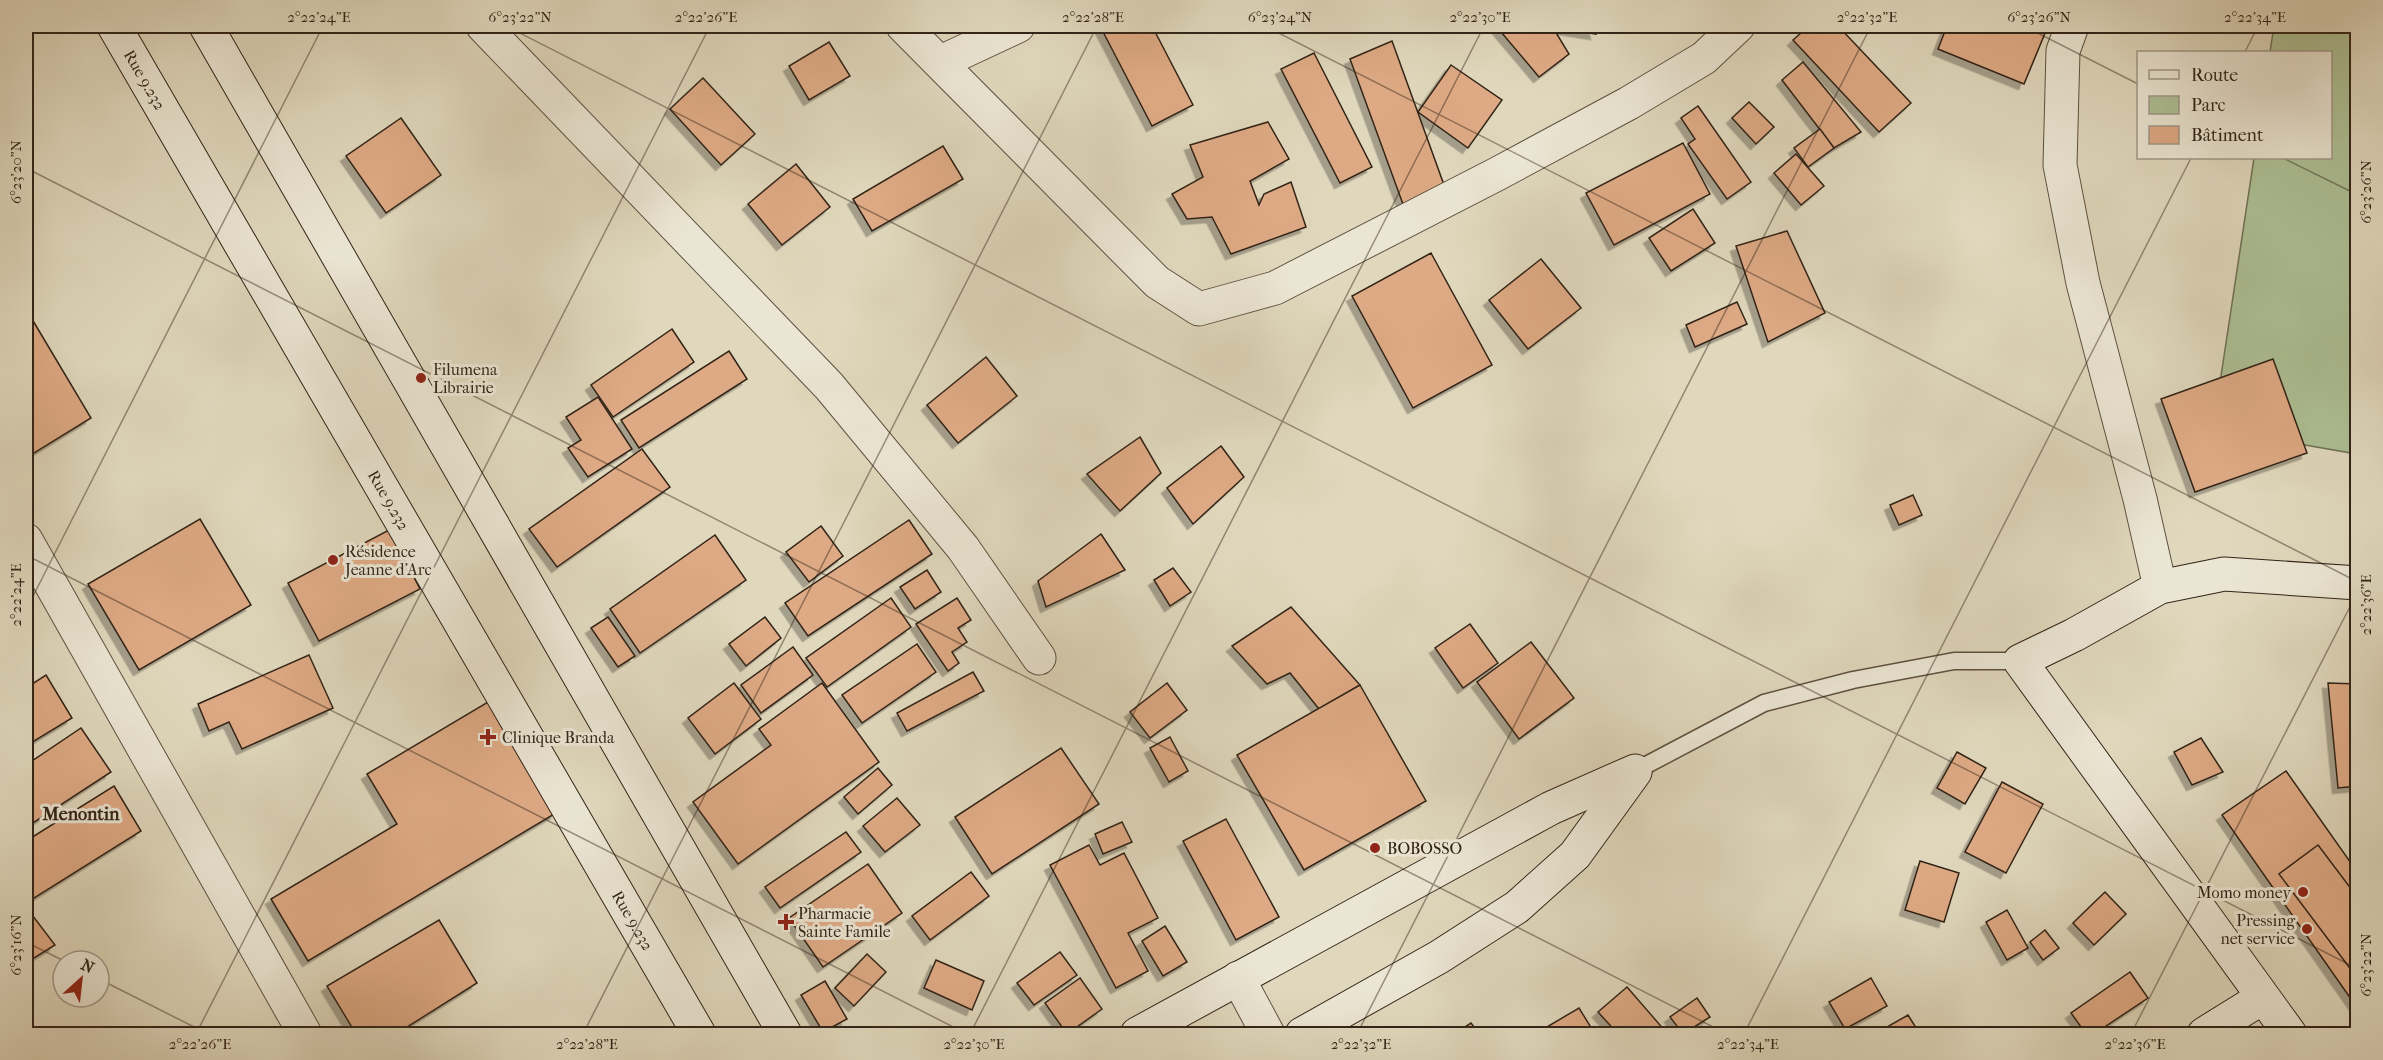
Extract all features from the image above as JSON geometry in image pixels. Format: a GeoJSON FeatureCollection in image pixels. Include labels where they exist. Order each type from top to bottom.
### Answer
{"type":"FeatureCollection","features":[{"type":"Feature","properties":{"kind":"street","name":"Rue 9.232"},"geometry":{"type":"LineString","coordinates":[[114,26],[699,1035]]}},
{"type":"Feature","properties":{"kind":"street"},"geometry":{"type":"LineString","coordinates":[[206,26],[785,1035]]}},
{"type":"Feature","properties":{"kind":"street"},"geometry":{"type":"LineString","coordinates":[[483,26],[829,386],[963,549],[1039,658]]}},
{"type":"Feature","properties":{"kind":"street"},"geometry":{"type":"LineString","coordinates":[[903,26],[1157,282],[1199,309],[1275,288],[1497,174],[1629,103],[1704,58],[1737,26]]}},
{"type":"Feature","properties":{"kind":"street"},"geometry":{"type":"LineString","coordinates":[[941,62],[1018,26]]}},
{"type":"Feature","properties":{"kind":"street"},"geometry":{"type":"LineString","coordinates":[[2072,26],[2063,51],[2060,165],[2083,283],[2140,499],[2160,587]]}},
{"type":"Feature","properties":{"kind":"street"},"geometry":{"type":"LineString","coordinates":[[26,540],[305,1035]]}},
{"type":"Feature","properties":{"kind":"street"},"geometry":{"type":"LineString","coordinates":[[2290,1035],[2020,661],[2074,635],[2160,587],[2224,574],[2358,583]]}},
{"type":"Feature","properties":{"kind":"street"},"geometry":{"type":"LineString","coordinates":[[1137,1035],[1551,808],[1635,771]]}},
{"type":"Feature","properties":{"kind":"street"},"geometry":{"type":"LineString","coordinates":[[1302,1035],[1439,957],[1517,908],[1575,855],[1635,771]]}},
{"type":"Feature","properties":{"kind":"street"},"geometry":{"type":"LineString","coordinates":[[1238,978],[1268,1035]]}},
{"type":"Feature","properties":{"kind":"street"},"geometry":{"type":"LineString","coordinates":[[2204,1035],[2262,998]]}},
{"type":"Feature","properties":{"kind":"lane"},"geometry":{"type":"LineString","coordinates":[[1635,771],[1764,704],[1853,680],[1954,661],[2020,661]]}},
{"type":"Feature","properties":{"kind":"green space"},"geometry":{"type":"Polygon","coordinates":[[[2274,26],[2357,26],[2357,454],[2213,429],[2254,159],[2332,159],[2332,51],[2270,51],[2274,26]]]}},
{"type":"Feature","properties":{"kind":"building"},"geometry":{"type":"Polygon","coordinates":[[[1100,26],[1152,26],[1193,105],[1152,126],[1100,26]]]}},
{"type":"Feature","properties":{"kind":"building"},"geometry":{"type":"Polygon","coordinates":[[[1496,26],[1552,26],[1569,54],[1539,77],[1496,26]]]}},
{"type":"Feature","properties":{"kind":"building"},"geometry":{"type":"Polygon","coordinates":[[[1545,26],[1594,26],[1596,34],[1545,26]]]}},
{"type":"Feature","properties":{"kind":"building"},"geometry":{"type":"Polygon","coordinates":[[[1809,26],[1838,26],[1911,103],[1879,132],[1793,40],[1809,26]]]}},
{"type":"Feature","properties":{"kind":"building"},"geometry":{"type":"Polygon","coordinates":[[[1947,26],[2048,26],[2024,84],[1938,49],[1947,26]]]}},
{"type":"Feature","properties":{"kind":"building"},"geometry":{"type":"Polygon","coordinates":[[[1392,41],[1444,185],[1404,207],[1350,59],[1392,41]]]}},
{"type":"Feature","properties":{"kind":"building"},"geometry":{"type":"Polygon","coordinates":[[[829,42],[850,76],[809,100],[789,66],[829,42]]]}},
{"type":"Feature","properties":{"kind":"building"},"geometry":{"type":"Polygon","coordinates":[[[1314,53],[1372,167],[1340,183],[1281,69],[1314,53]]]}},
{"type":"Feature","properties":{"kind":"building"},"geometry":{"type":"Polygon","coordinates":[[[1803,62],[1861,132],[1834,148],[1782,80],[1803,62]]]}},
{"type":"Feature","properties":{"kind":"building"},"geometry":{"type":"Polygon","coordinates":[[[1451,65],[1502,100],[1468,148],[1418,112],[1451,65]]]}},
{"type":"Feature","properties":{"kind":"building"},"geometry":{"type":"Polygon","coordinates":[[[703,78],[755,134],[721,165],[670,109],[703,78]]]}},
{"type":"Feature","properties":{"kind":"building"},"geometry":{"type":"Polygon","coordinates":[[[1749,102],[1774,127],[1756,144],[1732,118],[1749,102]]]}},
{"type":"Feature","properties":{"kind":"building"},"geometry":{"type":"Polygon","coordinates":[[[1698,106],[1751,182],[1727,199],[1688,144],[1695,139],[1681,118],[1698,106]]]}},
{"type":"Feature","properties":{"kind":"building"},"geometry":{"type":"Polygon","coordinates":[[[401,118],[441,175],[386,213],[346,156],[401,118]]]}},
{"type":"Feature","properties":{"kind":"building"},"geometry":{"type":"Polygon","coordinates":[[[1268,122],[1289,159],[1250,181],[1259,205],[1264,194],[1291,182],[1306,227],[1231,254],[1212,217],[1187,219],[1172,194],[1203,177],[1190,145],[1268,122]]]}},
{"type":"Feature","properties":{"kind":"building"},"geometry":{"type":"Polygon","coordinates":[[[1820,129],[1834,148],[1808,167],[1794,148],[1820,129]]]}},
{"type":"Feature","properties":{"kind":"building"},"geometry":{"type":"Polygon","coordinates":[[[1683,143],[1710,194],[1614,245],[1586,193],[1683,143]]]}},
{"type":"Feature","properties":{"kind":"building"},"geometry":{"type":"Polygon","coordinates":[[[943,146],[963,179],[872,231],[853,199],[943,146]]]}},
{"type":"Feature","properties":{"kind":"building"},"geometry":{"type":"Polygon","coordinates":[[[1796,154],[1824,186],[1801,205],[1774,173],[1796,154]]]}},
{"type":"Feature","properties":{"kind":"building"},"geometry":{"type":"Polygon","coordinates":[[[796,164],[830,207],[782,245],[748,204],[796,164]]]}},
{"type":"Feature","properties":{"kind":"building"},"geometry":{"type":"Polygon","coordinates":[[[1693,209],[1715,243],[1671,271],[1649,238],[1693,209]]]}},
{"type":"Feature","properties":{"kind":"building"},"geometry":{"type":"Polygon","coordinates":[[[1787,231],[1825,313],[1768,342],[1736,246],[1787,231]]]}},
{"type":"Feature","properties":{"kind":"building"},"geometry":{"type":"Polygon","coordinates":[[[1431,253],[1492,365],[1413,408],[1352,296],[1431,253]]]}},
{"type":"Feature","properties":{"kind":"building"},"geometry":{"type":"Polygon","coordinates":[[[1541,259],[1581,308],[1528,349],[1489,300],[1541,259]]]}},
{"type":"Feature","properties":{"kind":"building"},"geometry":{"type":"Polygon","coordinates":[[[1737,302],[1747,324],[1695,347],[1686,325],[1737,302]]]}},
{"type":"Feature","properties":{"kind":"building"},"geometry":{"type":"Polygon","coordinates":[[[26,309],[91,418],[26,458],[26,309]]]}},
{"type":"Feature","properties":{"kind":"building"},"geometry":{"type":"Polygon","coordinates":[[[672,329],[694,362],[613,417],[591,385],[672,329]]]}},
{"type":"Feature","properties":{"kind":"building"},"geometry":{"type":"Polygon","coordinates":[[[729,351],[747,379],[639,448],[621,420],[729,351]]]}},
{"type":"Feature","properties":{"kind":"building"},"geometry":{"type":"Polygon","coordinates":[[[986,357],[1017,396],[958,443],[927,405],[986,357]]]}},
{"type":"Feature","properties":{"kind":"building"},"geometry":{"type":"Polygon","coordinates":[[[2273,359],[2307,453],[2195,492],[2161,399],[2273,359]]]}},
{"type":"Feature","properties":{"kind":"building"},"geometry":{"type":"Polygon","coordinates":[[[598,397],[632,449],[588,477],[568,448],[581,440],[566,417],[598,397]]]}},
{"type":"Feature","properties":{"kind":"building"},"geometry":{"type":"Polygon","coordinates":[[[1140,437],[1161,473],[1120,511],[1087,474],[1140,437]]]}},
{"type":"Feature","properties":{"kind":"building"},"geometry":{"type":"Polygon","coordinates":[[[1221,446],[1244,477],[1193,524],[1167,488],[1221,446]]]}},
{"type":"Feature","properties":{"kind":"building"},"geometry":{"type":"Polygon","coordinates":[[[642,449],[670,487],[557,567],[529,529],[642,449]]]}},
{"type":"Feature","properties":{"kind":"building"},"geometry":{"type":"Polygon","coordinates":[[[1913,495],[1922,515],[1899,525],[1890,505],[1913,495]]]}},
{"type":"Feature","properties":{"kind":"building"},"geometry":{"type":"Polygon","coordinates":[[[200,519],[251,605],[139,670],[88,584],[200,519]]]}},
{"type":"Feature","properties":{"kind":"building"},"geometry":{"type":"Polygon","coordinates":[[[909,520],[932,554],[808,636],[785,603],[909,520]]]}},
{"type":"Feature","properties":{"kind":"building"},"geometry":{"type":"Polygon","coordinates":[[[821,526],[843,556],[809,582],[786,552],[821,526]]]}},
{"type":"Feature","properties":{"kind":"building"},"geometry":{"type":"Polygon","coordinates":[[[389,530],[420,589],[319,641],[288,583],[389,530]]]}},
{"type":"Feature","properties":{"kind":"building"},"geometry":{"type":"Polygon","coordinates":[[[1101,534],[1125,570],[1046,607],[1038,581],[1101,534]]]}},
{"type":"Feature","properties":{"kind":"building"},"geometry":{"type":"Polygon","coordinates":[[[715,535],[746,580],[640,653],[610,609],[715,535]]]}},
{"type":"Feature","properties":{"kind":"building"},"geometry":{"type":"Polygon","coordinates":[[[1173,568],[1191,592],[1170,606],[1154,580],[1173,568]]]}},
{"type":"Feature","properties":{"kind":"building"},"geometry":{"type":"Polygon","coordinates":[[[927,570],[941,592],[915,609],[900,587],[927,570]]]}},
{"type":"Feature","properties":{"kind":"building"},"geometry":{"type":"Polygon","coordinates":[[[891,598],[911,627],[827,687],[806,658],[891,598]]]}},
{"type":"Feature","properties":{"kind":"building"},"geometry":{"type":"Polygon","coordinates":[[[957,598],[971,620],[958,628],[967,642],[952,652],[959,663],[948,671],[916,624],[957,598]]]}},
{"type":"Feature","properties":{"kind":"building"},"geometry":{"type":"Polygon","coordinates":[[[1291,607],[1360,685],[1319,709],[1290,673],[1267,684],[1232,646],[1291,607]]]}},
{"type":"Feature","properties":{"kind":"building"},"geometry":{"type":"Polygon","coordinates":[[[608,617],[635,656],[618,667],[591,628],[608,617]]]}},
{"type":"Feature","properties":{"kind":"building"},"geometry":{"type":"Polygon","coordinates":[[[765,617],[781,638],[746,666],[729,644],[765,617]]]}},
{"type":"Feature","properties":{"kind":"building"},"geometry":{"type":"Polygon","coordinates":[[[1470,624],[1498,663],[1463,688],[1435,648],[1470,624]]]}},
{"type":"Feature","properties":{"kind":"building"},"geometry":{"type":"Polygon","coordinates":[[[1531,642],[1574,698],[1519,739],[1477,682],[1531,642]]]}},
{"type":"Feature","properties":{"kind":"building"},"geometry":{"type":"Polygon","coordinates":[[[917,644],[936,672],[862,723],[842,695],[917,644]]]}},
{"type":"Feature","properties":{"kind":"building"},"geometry":{"type":"Polygon","coordinates":[[[793,647],[813,675],[761,713],[741,685],[793,647]]]}},
{"type":"Feature","properties":{"kind":"building"},"geometry":{"type":"Polygon","coordinates":[[[309,655],[333,708],[242,749],[229,722],[209,731],[198,704],[309,655]]]}},
{"type":"Feature","properties":{"kind":"building"},"geometry":{"type":"Polygon","coordinates":[[[973,672],[984,691],[907,731],[897,713],[973,672]]]}},
{"type":"Feature","properties":{"kind":"building"},"geometry":{"type":"Polygon","coordinates":[[[46,675],[72,718],[26,746],[26,688],[46,675]]]}},
{"type":"Feature","properties":{"kind":"building"},"geometry":{"type":"Polygon","coordinates":[[[734,683],[761,719],[715,754],[688,718],[734,683]]]}},
{"type":"Feature","properties":{"kind":"building"},"geometry":{"type":"Polygon","coordinates":[[[822,683],[879,762],[738,864],[693,802],[771,745],[759,729],[822,683]]]}},
{"type":"Feature","properties":{"kind":"building"},"geometry":{"type":"Polygon","coordinates":[[[1167,683],[1187,710],[1150,738],[1130,712],[1167,683]]]}},
{"type":"Feature","properties":{"kind":"building"},"geometry":{"type":"Polygon","coordinates":[[[2328,683],[2358,684],[2358,786],[2338,788],[2328,683]]]}},
{"type":"Feature","properties":{"kind":"building"},"geometry":{"type":"Polygon","coordinates":[[[1360,685],[1426,801],[1304,870],[1237,755],[1360,685]]]}},
{"type":"Feature","properties":{"kind":"building"},"geometry":{"type":"Polygon","coordinates":[[[488,702],[556,813],[308,961],[271,899],[397,824],[367,774],[488,702]]]}},
{"type":"Feature","properties":{"kind":"building"},"geometry":{"type":"Polygon","coordinates":[[[81,728],[111,772],[33,823],[26,811],[26,765],[81,728]]]}},
{"type":"Feature","properties":{"kind":"building"},"geometry":{"type":"Polygon","coordinates":[[[1170,737],[1188,771],[1169,782],[1150,748],[1170,737]]]}},
{"type":"Feature","properties":{"kind":"building"},"geometry":{"type":"Polygon","coordinates":[[[2201,738],[2223,772],[2192,785],[2174,752],[2201,738]]]}},
{"type":"Feature","properties":{"kind":"building"},"geometry":{"type":"Polygon","coordinates":[[[1061,748],[1099,804],[992,874],[955,817],[1061,748]]]}},
{"type":"Feature","properties":{"kind":"building"},"geometry":{"type":"Polygon","coordinates":[[[1957,752],[1986,768],[1965,804],[1937,788],[1957,752]]]}},
{"type":"Feature","properties":{"kind":"building"},"geometry":{"type":"Polygon","coordinates":[[[878,768],[892,785],[858,814],[844,797],[878,768]]]}},
{"type":"Feature","properties":{"kind":"building"},"geometry":{"type":"Polygon","coordinates":[[[2286,771],[2358,873],[2358,1009],[2222,815],[2286,771]]]}},
{"type":"Feature","properties":{"kind":"building"},"geometry":{"type":"Polygon","coordinates":[[[2002,782],[2043,804],[2006,873],[1965,852],[2002,782]]]}},
{"type":"Feature","properties":{"kind":"building"},"geometry":{"type":"Polygon","coordinates":[[[114,786],[141,831],[31,900],[26,892],[26,841],[114,786]]]}},
{"type":"Feature","properties":{"kind":"building"},"geometry":{"type":"Polygon","coordinates":[[[897,798],[920,825],[885,852],[863,826],[897,798]]]}},
{"type":"Feature","properties":{"kind":"building"},"geometry":{"type":"Polygon","coordinates":[[[1226,819],[1279,917],[1236,940],[1183,841],[1226,819]]]}},
{"type":"Feature","properties":{"kind":"building"},"geometry":{"type":"Polygon","coordinates":[[[1122,822],[1132,842],[1103,854],[1095,834],[1122,822]]]}},
{"type":"Feature","properties":{"kind":"building"},"geometry":{"type":"Polygon","coordinates":[[[846,832],[861,852],[780,908],[765,887],[846,832]]]}},
{"type":"Feature","properties":{"kind":"building"},"geometry":{"type":"Polygon","coordinates":[[[1089,845],[1100,865],[1124,853],[1158,918],[1128,933],[1148,971],[1116,988],[1050,865],[1089,845]]]}},
{"type":"Feature","properties":{"kind":"building"},"geometry":{"type":"Polygon","coordinates":[[[2318,845],[2358,898],[2358,979],[2279,874],[2318,845]]]}},
{"type":"Feature","properties":{"kind":"building"},"geometry":{"type":"Polygon","coordinates":[[[1920,861],[1959,873],[1944,922],[1905,910],[1920,861]]]}},
{"type":"Feature","properties":{"kind":"building"},"geometry":{"type":"Polygon","coordinates":[[[868,864],[902,913],[823,967],[789,918],[868,864]]]}},
{"type":"Feature","properties":{"kind":"building"},"geometry":{"type":"Polygon","coordinates":[[[971,872],[989,896],[930,940],[912,916],[971,872]]]}},
{"type":"Feature","properties":{"kind":"building"},"geometry":{"type":"Polygon","coordinates":[[[2105,892],[2126,914],[2094,945],[2073,923],[2105,892]]]}},
{"type":"Feature","properties":{"kind":"building"},"geometry":{"type":"Polygon","coordinates":[[[26,907],[55,945],[26,963],[26,907]]]}},
{"type":"Feature","properties":{"kind":"building"},"geometry":{"type":"Polygon","coordinates":[[[2007,910],[2028,948],[2007,960],[1986,922],[2007,910]]]}},
{"type":"Feature","properties":{"kind":"building"},"geometry":{"type":"Polygon","coordinates":[[[439,920],[477,983],[396,1034],[356,1034],[327,986],[439,920]]]}},
{"type":"Feature","properties":{"kind":"building"},"geometry":{"type":"Polygon","coordinates":[[[1165,926],[1187,962],[1163,976],[1142,941],[1165,926]]]}},
{"type":"Feature","properties":{"kind":"building"},"geometry":{"type":"Polygon","coordinates":[[[2045,930],[2059,948],[2043,960],[2030,942],[2045,930]]]}},
{"type":"Feature","properties":{"kind":"building"},"geometry":{"type":"Polygon","coordinates":[[[1060,952],[1077,975],[1034,1005],[1017,983],[1060,952]]]}},
{"type":"Feature","properties":{"kind":"building"},"geometry":{"type":"Polygon","coordinates":[[[867,954],[886,972],[854,1006],[835,988],[867,954]]]}},
{"type":"Feature","properties":{"kind":"building"},"geometry":{"type":"Polygon","coordinates":[[[936,960],[984,981],[972,1010],[924,988],[936,960]]]}},
{"type":"Feature","properties":{"kind":"building"},"geometry":{"type":"Polygon","coordinates":[[[2130,972],[2148,998],[2094,1034],[2086,1034],[2071,1013],[2130,972]]]}},
{"type":"Feature","properties":{"kind":"building"},"geometry":{"type":"Polygon","coordinates":[[[1080,978],[1102,1009],[1067,1034],[1045,1003],[1080,978]]]}},
{"type":"Feature","properties":{"kind":"building"},"geometry":{"type":"Polygon","coordinates":[[[1871,978],[1887,1006],[1845,1029],[1829,1002],[1871,978]]]}},
{"type":"Feature","properties":{"kind":"building"},"geometry":{"type":"Polygon","coordinates":[[[825,981],[847,1019],[823,1032],[801,995],[825,981]]]}},
{"type":"Feature","properties":{"kind":"building"},"geometry":{"type":"Polygon","coordinates":[[[1627,987],[1666,1032],[1663,1034],[1618,1034],[1598,1012],[1627,987]]]}},
{"type":"Feature","properties":{"kind":"building"},"geometry":{"type":"Polygon","coordinates":[[[1697,998],[1710,1017],[1683,1034],[1670,1017],[1697,998]]]}},
{"type":"Feature","properties":{"kind":"building"},"geometry":{"type":"Polygon","coordinates":[[[1579,1008],[1595,1034],[1535,1034],[1579,1008]]]}},
{"type":"Feature","properties":{"kind":"building"},"geometry":{"type":"Polygon","coordinates":[[[1908,1015],[1920,1034],[1892,1034],[1887,1027],[1908,1015]]]}},
{"type":"Feature","properties":{"kind":"building"},"geometry":{"type":"Polygon","coordinates":[[[1471,1023],[1479,1034],[1454,1034],[1471,1023]]]}},
{"type":"Feature","properties":{"kind":"place","name":"Filumena Librairie"},"geometry":{"type":"Point","coordinates":[421,378]}},
{"type":"Feature","properties":{"kind":"place","name":"Résidence Jeanne d'Arc"},"geometry":{"type":"Point","coordinates":[333,560]}},
{"type":"Feature","properties":{"kind":"place","name":"Clinique Branda"},"geometry":{"type":"Point","coordinates":[488,737]}},
{"type":"Feature","properties":{"kind":"place","name":"BOBOSSO"},"geometry":{"type":"Point","coordinates":[1375,848]}},
{"type":"Feature","properties":{"kind":"place","name":"Momo money"},"geometry":{"type":"Point","coordinates":[2303,892]}},
{"type":"Feature","properties":{"kind":"place","name":"Pharmacie Sainte Famile"},"geometry":{"type":"Point","coordinates":[786,922]}},
{"type":"Feature","properties":{"kind":"place","name":"Pressing net service"},"geometry":{"type":"Point","coordinates":[2307,929]}},
{"type":"Feature","properties":{"kind":"district","name":"Menontin"},"geometry":{"type":"Point","coordinates":[81,814]}}]}
